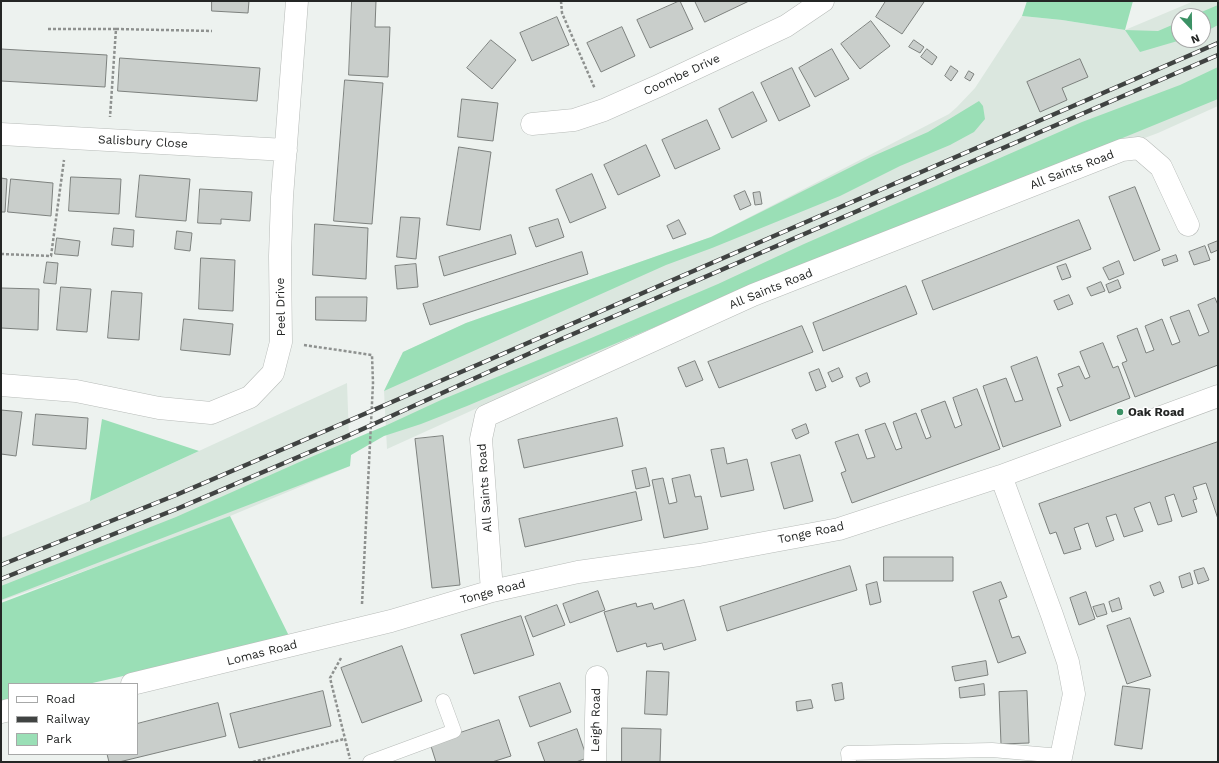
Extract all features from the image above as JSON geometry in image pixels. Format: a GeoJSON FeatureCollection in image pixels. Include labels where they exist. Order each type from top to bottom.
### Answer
{"type":"FeatureCollection","features":[{"type":"Feature","properties":{"kind":"street","name":"Peel Drive"},"geometry":{"type":"LineString","coordinates":[[1,385],[76,392],[158,408],[212,413],[250,397],[273,373],[281,342],[280,256],[282,197],[297,1]]}},
{"type":"Feature","properties":{"kind":"street","name":"Coombe Drive"},"geometry":{"type":"LineString","coordinates":[[532,124],[574,120],[604,110],[786,26],[823,1]]}},
{"type":"Feature","properties":{"kind":"street","name":"Salisbury Close"},"geometry":{"type":"LineString","coordinates":[[1,134],[286,150]]}},
{"type":"Feature","properties":{"kind":"street","name":"All Saints Road"},"geometry":{"type":"LineString","coordinates":[[492,591],[481,439],[486,416],[753,295],[1122,150],[1139,148],[1161,167],[1188,225]]}},
{"type":"Feature","properties":{"kind":"street","name":"Tonge Road"},"geometry":{"type":"LineString","coordinates":[[391,621],[492,591],[578,572],[699,555],[839,529],[1001,476],[1218,396]]}},
{"type":"Feature","properties":{"kind":"street"},"geometry":{"type":"LineString","coordinates":[[1001,476],[1068,662],[1074,694],[1060,759]]}},
{"type":"Feature","properties":{"kind":"street","name":"Lomas Road"},"geometry":{"type":"LineString","coordinates":[[136,683],[391,621]]}},
{"type":"Feature","properties":{"kind":"street","name":"Leigh Road"},"geometry":{"type":"LineString","coordinates":[[595,762],[597,677]]}},
{"type":"Feature","properties":{"kind":"lane"},"geometry":{"type":"LineString","coordinates":[[370,762],[454,731],[443,701]]}},
{"type":"Feature","properties":{"kind":"lane"},"geometry":{"type":"LineString","coordinates":[[848,762],[848,753],[914,751],[992,750],[1060,759]]}},
{"type":"Feature","properties":{"kind":"path"},"geometry":{"type":"LineString","coordinates":[[561,1],[562,13],[604,110]]}},
{"type":"Feature","properties":{"kind":"path"},"geometry":{"type":"LineString","coordinates":[[48,29],[212,31]]}},
{"type":"Feature","properties":{"kind":"path"},"geometry":{"type":"LineString","coordinates":[[109,140],[116,29]]}},
{"type":"Feature","properties":{"kind":"path"},"geometry":{"type":"LineString","coordinates":[[1,254],[51,256],[67,138]]}},
{"type":"Feature","properties":{"kind":"path"},"geometry":{"type":"LineString","coordinates":[[281,342],[372,355],[373,383],[362,605]]}},
{"type":"Feature","properties":{"kind":"path"},"geometry":{"type":"LineString","coordinates":[[344,653],[330,678],[350,762]]}},
{"type":"Feature","properties":{"kind":"path"},"geometry":{"type":"LineString","coordinates":[[253,762],[344,739]]}},
{"type":"Feature","properties":{"kind":"shaded area"},"geometry":{"type":"Polygon","coordinates":[[[1194,1],[1218,1],[1218,106],[1158,133],[742,288],[387,449],[384,391],[403,352],[466,323],[711,237],[949,114],[975,88],[1022,16],[1062,20],[1125,30],[1171,11],[1171,48],[1211,48],[1211,8],[1177,8],[1194,1]]]}},
{"type":"Feature","properties":{"kind":"shaded area"},"geometry":{"type":"Polygon","coordinates":[[[347,383],[350,466],[187,534],[1,601],[1,538],[90,501],[347,383]]]}},
{"type":"Feature","properties":{"kind":"green space"},"geometry":{"type":"Polygon","coordinates":[[[1027,1],[1133,1],[1125,30],[1062,20],[1022,16],[1027,1]]]}},
{"type":"Feature","properties":{"kind":"green space"},"geometry":{"type":"Polygon","coordinates":[[[1218,5],[1218,25],[1211,29],[1211,8],[1218,5]]]}},
{"type":"Feature","properties":{"kind":"green space"},"geometry":{"type":"Polygon","coordinates":[[[1171,25],[1171,43],[1140,52],[1125,30],[1158,31],[1171,25]]]}},
{"type":"Feature","properties":{"kind":"green space"},"geometry":{"type":"Polygon","coordinates":[[[1218,67],[1218,99],[966,202],[742,288],[662,324],[467,406],[421,424],[384,436],[351,455],[350,466],[1,600],[1,586],[176,517],[441,400],[718,284],[804,244],[1082,122],[1180,85],[1218,67]]]}},
{"type":"Feature","properties":{"kind":"green space"},"geometry":{"type":"Polygon","coordinates":[[[979,101],[983,106],[985,119],[974,132],[950,145],[900,166],[840,196],[666,265],[384,391],[403,352],[466,323],[711,237],[871,157],[928,132],[979,101]]]}},
{"type":"Feature","properties":{"kind":"green space"},"geometry":{"type":"Polygon","coordinates":[[[102,419],[199,451],[90,501],[102,419]]]}},
{"type":"Feature","properties":{"kind":"green space"},"geometry":{"type":"Polygon","coordinates":[[[230,516],[290,638],[92,683],[8,683],[8,702],[1,704],[1,603],[230,516]]]}},
{"type":"Feature","properties":{"kind":"building"},"geometry":{"type":"Polygon","coordinates":[[[212,1],[249,1],[248,13],[212,11],[212,1]]]}},
{"type":"Feature","properties":{"kind":"building"},"geometry":{"type":"Polygon","coordinates":[[[352,1],[376,1],[375,27],[390,27],[388,77],[349,75],[352,1]]]}},
{"type":"Feature","properties":{"kind":"building"},"geometry":{"type":"Polygon","coordinates":[[[680,1],[693,29],[650,48],[637,20],[680,1]]]}},
{"type":"Feature","properties":{"kind":"building"},"geometry":{"type":"Polygon","coordinates":[[[695,1],[749,1],[705,22],[695,1]]]}},
{"type":"Feature","properties":{"kind":"building"},"geometry":{"type":"Polygon","coordinates":[[[886,1],[924,2],[902,34],[876,17],[886,1]]]}},
{"type":"Feature","properties":{"kind":"building"},"geometry":{"type":"Polygon","coordinates":[[[557,17],[569,45],[532,61],[520,33],[557,17]]]}},
{"type":"Feature","properties":{"kind":"building"},"geometry":{"type":"Polygon","coordinates":[[[871,21],[890,46],[860,69],[841,44],[871,21]]]}},
{"type":"Feature","properties":{"kind":"building"},"geometry":{"type":"Polygon","coordinates":[[[622,27],[635,56],[601,72],[587,43],[622,27]]]}},
{"type":"Feature","properties":{"kind":"building"},"geometry":{"type":"Polygon","coordinates":[[[491,40],[516,60],[492,89],[467,68],[491,40]]]}},
{"type":"Feature","properties":{"kind":"building"},"geometry":{"type":"Polygon","coordinates":[[[914,40],[924,47],[920,53],[909,47],[914,40]]]}},
{"type":"Feature","properties":{"kind":"building"},"geometry":{"type":"Polygon","coordinates":[[[1,49],[107,55],[105,87],[1,81],[1,49]]]}},
{"type":"Feature","properties":{"kind":"building"},"geometry":{"type":"Polygon","coordinates":[[[832,49],[849,79],[815,97],[799,68],[832,49]]]}},
{"type":"Feature","properties":{"kind":"building"},"geometry":{"type":"Polygon","coordinates":[[[927,49],[937,57],[932,65],[921,57],[927,49]]]}},
{"type":"Feature","properties":{"kind":"building"},"geometry":{"type":"Polygon","coordinates":[[[120,58],[260,68],[257,101],[118,91],[120,58]]]}},
{"type":"Feature","properties":{"kind":"building"},"geometry":{"type":"Polygon","coordinates":[[[1080,59],[1088,77],[1062,88],[1067,100],[1040,112],[1027,82],[1080,59]]]}},
{"type":"Feature","properties":{"kind":"building"},"geometry":{"type":"Polygon","coordinates":[[[951,66],[958,71],[951,81],[945,76],[951,66]]]}},
{"type":"Feature","properties":{"kind":"building"},"geometry":{"type":"Polygon","coordinates":[[[792,68],[810,106],[779,121],[761,83],[792,68]]]}},
{"type":"Feature","properties":{"kind":"building"},"geometry":{"type":"Polygon","coordinates":[[[969,71],[974,74],[970,81],[965,78],[969,71]]]}},
{"type":"Feature","properties":{"kind":"building"},"geometry":{"type":"Polygon","coordinates":[[[345,80],[383,83],[372,224],[334,221],[345,80]]]}},
{"type":"Feature","properties":{"kind":"building"},"geometry":{"type":"Polygon","coordinates":[[[753,92],[767,121],[732,138],[719,109],[753,92]]]}},
{"type":"Feature","properties":{"kind":"building"},"geometry":{"type":"Polygon","coordinates":[[[462,99],[498,103],[493,141],[458,137],[462,99]]]}},
{"type":"Feature","properties":{"kind":"building"},"geometry":{"type":"Polygon","coordinates":[[[707,120],[720,149],[675,169],[662,140],[707,120]]]}},
{"type":"Feature","properties":{"kind":"building"},"geometry":{"type":"Polygon","coordinates":[[[646,145],[660,176],[618,195],[604,165],[646,145]]]}},
{"type":"Feature","properties":{"kind":"building"},"geometry":{"type":"Polygon","coordinates":[[[459,147],[491,152],[480,230],[447,225],[459,147]]]}},
{"type":"Feature","properties":{"kind":"building"},"geometry":{"type":"Polygon","coordinates":[[[592,174],[606,208],[570,223],[556,190],[592,174]]]}},
{"type":"Feature","properties":{"kind":"building"},"geometry":{"type":"Polygon","coordinates":[[[140,175],[190,179],[186,221],[136,217],[140,175]]]}},
{"type":"Feature","properties":{"kind":"building"},"geometry":{"type":"Polygon","coordinates":[[[71,177],[121,179],[119,214],[69,211],[71,177]]]}},
{"type":"Feature","properties":{"kind":"building"},"geometry":{"type":"Polygon","coordinates":[[[1,178],[7,179],[5,212],[1,212],[1,178]]]}},
{"type":"Feature","properties":{"kind":"building"},"geometry":{"type":"Polygon","coordinates":[[[11,179],[53,183],[51,216],[8,212],[11,179]]]}},
{"type":"Feature","properties":{"kind":"building"},"geometry":{"type":"Polygon","coordinates":[[[1135,187],[1160,250],[1134,261],[1109,197],[1135,187]]]}},
{"type":"Feature","properties":{"kind":"building"},"geometry":{"type":"Polygon","coordinates":[[[200,189],[252,192],[250,221],[221,219],[221,224],[198,223],[200,189]]]}},
{"type":"Feature","properties":{"kind":"building"},"geometry":{"type":"Polygon","coordinates":[[[745,191],[751,205],[740,210],[734,196],[745,191]]]}},
{"type":"Feature","properties":{"kind":"building"},"geometry":{"type":"Polygon","coordinates":[[[760,192],[762,204],[755,205],[753,193],[760,192]]]}},
{"type":"Feature","properties":{"kind":"building"},"geometry":{"type":"Polygon","coordinates":[[[401,217],[420,218],[416,259],[397,257],[401,217]]]}},
{"type":"Feature","properties":{"kind":"building"},"geometry":{"type":"Polygon","coordinates":[[[558,219],[564,237],[536,247],[529,228],[558,219]]]}},
{"type":"Feature","properties":{"kind":"building"},"geometry":{"type":"Polygon","coordinates":[[[679,220],[686,234],[673,239],[667,226],[679,220]]]}},
{"type":"Feature","properties":{"kind":"building"},"geometry":{"type":"Polygon","coordinates":[[[1079,220],[1091,249],[933,310],[922,281],[1079,220]]]}},
{"type":"Feature","properties":{"kind":"building"},"geometry":{"type":"Polygon","coordinates":[[[315,224],[368,228],[366,279],[313,275],[315,224]]]}},
{"type":"Feature","properties":{"kind":"building"},"geometry":{"type":"Polygon","coordinates":[[[114,228],[134,230],[133,247],[112,245],[114,228]]]}},
{"type":"Feature","properties":{"kind":"building"},"geometry":{"type":"Polygon","coordinates":[[[177,231],[192,233],[190,251],[175,249],[177,231]]]}},
{"type":"Feature","properties":{"kind":"building"},"geometry":{"type":"Polygon","coordinates":[[[511,235],[516,254],[444,276],[439,257],[511,235]]]}},
{"type":"Feature","properties":{"kind":"building"},"geometry":{"type":"Polygon","coordinates":[[[57,238],[80,241],[78,256],[55,254],[57,238]]]}},
{"type":"Feature","properties":{"kind":"building"},"geometry":{"type":"Polygon","coordinates":[[[1218,241],[1218,250],[1211,253],[1208,245],[1218,241]]]}},
{"type":"Feature","properties":{"kind":"building"},"geometry":{"type":"Polygon","coordinates":[[[1205,246],[1210,260],[1194,265],[1189,252],[1205,246]]]}},
{"type":"Feature","properties":{"kind":"building"},"geometry":{"type":"Polygon","coordinates":[[[582,252],[588,274],[430,325],[423,304],[582,252]]]}},
{"type":"Feature","properties":{"kind":"building"},"geometry":{"type":"Polygon","coordinates":[[[1176,255],[1178,261],[1164,266],[1162,260],[1176,255]]]}},
{"type":"Feature","properties":{"kind":"building"},"geometry":{"type":"Polygon","coordinates":[[[201,258],[235,260],[233,311],[199,309],[201,258]]]}},
{"type":"Feature","properties":{"kind":"building"},"geometry":{"type":"Polygon","coordinates":[[[1119,261],[1124,274],[1109,280],[1103,268],[1119,261]]]}},
{"type":"Feature","properties":{"kind":"building"},"geometry":{"type":"Polygon","coordinates":[[[47,262],[58,263],[56,284],[44,283],[47,262]]]}},
{"type":"Feature","properties":{"kind":"building"},"geometry":{"type":"Polygon","coordinates":[[[416,264],[418,287],[397,289],[395,266],[416,264]]]}},
{"type":"Feature","properties":{"kind":"building"},"geometry":{"type":"Polygon","coordinates":[[[1066,264],[1071,277],[1062,280],[1057,267],[1066,264]]]}},
{"type":"Feature","properties":{"kind":"building"},"geometry":{"type":"Polygon","coordinates":[[[1118,280],[1121,288],[1109,293],[1106,285],[1118,280]]]}},
{"type":"Feature","properties":{"kind":"building"},"geometry":{"type":"Polygon","coordinates":[[[1101,282],[1105,291],[1091,296],[1087,288],[1101,282]]]}},
{"type":"Feature","properties":{"kind":"building"},"geometry":{"type":"Polygon","coordinates":[[[906,286],[917,314],[823,351],[813,323],[906,286]]]}},
{"type":"Feature","properties":{"kind":"building"},"geometry":{"type":"Polygon","coordinates":[[[61,287],[91,289],[87,332],[57,330],[61,287]]]}},
{"type":"Feature","properties":{"kind":"building"},"geometry":{"type":"Polygon","coordinates":[[[1,288],[39,289],[38,330],[1,328],[1,288]]]}},
{"type":"Feature","properties":{"kind":"building"},"geometry":{"type":"Polygon","coordinates":[[[112,291],[142,293],[139,340],[108,338],[112,291]]]}},
{"type":"Feature","properties":{"kind":"building"},"geometry":{"type":"Polygon","coordinates":[[[1069,295],[1073,304],[1058,310],[1054,301],[1069,295]]]}},
{"type":"Feature","properties":{"kind":"building"},"geometry":{"type":"Polygon","coordinates":[[[316,297],[367,297],[366,321],[316,320],[316,297]]]}},
{"type":"Feature","properties":{"kind":"building"},"geometry":{"type":"Polygon","coordinates":[[[1215,298],[1218,305],[1218,365],[1135,397],[1122,363],[1127,361],[1117,336],[1137,328],[1146,353],[1154,350],[1145,326],[1162,319],[1172,345],[1180,342],[1170,317],[1189,310],[1199,336],[1209,332],[1198,305],[1215,298]]]}},
{"type":"Feature","properties":{"kind":"building"},"geometry":{"type":"Polygon","coordinates":[[[184,319],[233,324],[230,355],[181,350],[184,319]]]}},
{"type":"Feature","properties":{"kind":"building"},"geometry":{"type":"Polygon","coordinates":[[[802,326],[813,352],[719,388],[708,362],[802,326]]]}},
{"type":"Feature","properties":{"kind":"building"},"geometry":{"type":"Polygon","coordinates":[[[1103,343],[1113,368],[1118,366],[1130,398],[1070,421],[1057,388],[1063,386],[1058,374],[1079,366],[1085,379],[1090,377],[1080,352],[1103,343]]]}},
{"type":"Feature","properties":{"kind":"building"},"geometry":{"type":"Polygon","coordinates":[[[1037,357],[1061,426],[1003,447],[983,386],[1006,378],[1015,402],[1023,400],[1011,367],[1037,357]]]}},
{"type":"Feature","properties":{"kind":"building"},"geometry":{"type":"Polygon","coordinates":[[[695,361],[703,380],[686,387],[678,368],[695,361]]]}},
{"type":"Feature","properties":{"kind":"building"},"geometry":{"type":"Polygon","coordinates":[[[839,368],[843,377],[832,382],[828,373],[839,368]]]}},
{"type":"Feature","properties":{"kind":"building"},"geometry":{"type":"Polygon","coordinates":[[[819,369],[826,387],[816,391],[809,373],[819,369]]]}},
{"type":"Feature","properties":{"kind":"building"},"geometry":{"type":"Polygon","coordinates":[[[867,373],[870,382],[860,387],[856,378],[867,373]]]}},
{"type":"Feature","properties":{"kind":"building"},"geometry":{"type":"Polygon","coordinates":[[[977,389],[1000,449],[852,503],[841,473],[846,471],[835,442],[858,434],[867,459],[875,457],[865,430],[885,423],[896,450],[902,448],[893,422],[916,413],[926,439],[931,437],[921,410],[945,401],[955,428],[962,425],[953,398],[977,389]]]}},
{"type":"Feature","properties":{"kind":"building"},"geometry":{"type":"Polygon","coordinates":[[[1,410],[22,412],[16,456],[1,454],[1,410]]]}},
{"type":"Feature","properties":{"kind":"building"},"geometry":{"type":"Polygon","coordinates":[[[36,414],[88,418],[86,449],[33,445],[36,414]]]}},
{"type":"Feature","properties":{"kind":"building"},"geometry":{"type":"Polygon","coordinates":[[[617,418],[623,446],[524,468],[518,440],[617,418]]]}},
{"type":"Feature","properties":{"kind":"building"},"geometry":{"type":"Polygon","coordinates":[[[806,424],[809,433],[796,439],[792,430],[806,424]]]}},
{"type":"Feature","properties":{"kind":"building"},"geometry":{"type":"Polygon","coordinates":[[[443,436],[460,585],[432,588],[415,439],[443,436]]]}},
{"type":"Feature","properties":{"kind":"building"},"geometry":{"type":"Polygon","coordinates":[[[1218,442],[1218,519],[1206,483],[1193,487],[1197,499],[1193,500],[1197,512],[1182,517],[1174,494],[1165,497],[1172,521],[1158,525],[1150,502],[1134,508],[1143,531],[1124,537],[1116,514],[1106,517],[1114,540],[1096,547],[1088,523],[1074,528],[1081,549],[1064,554],[1056,532],[1050,534],[1039,504],[1218,442]]]}},
{"type":"Feature","properties":{"kind":"building"},"geometry":{"type":"Polygon","coordinates":[[[724,448],[727,464],[747,459],[754,490],[721,497],[711,450],[724,448]]]}},
{"type":"Feature","properties":{"kind":"building"},"geometry":{"type":"Polygon","coordinates":[[[800,455],[813,501],[784,509],[771,463],[800,455]]]}},
{"type":"Feature","properties":{"kind":"building"},"geometry":{"type":"Polygon","coordinates":[[[646,468],[650,486],[636,489],[632,471],[646,468]]]}},
{"type":"Feature","properties":{"kind":"building"},"geometry":{"type":"Polygon","coordinates":[[[690,475],[695,497],[701,496],[708,529],[664,538],[652,480],[663,478],[669,504],[677,502],[672,479],[690,475]]]}},
{"type":"Feature","properties":{"kind":"building"},"geometry":{"type":"Polygon","coordinates":[[[636,492],[642,520],[525,547],[519,519],[636,492]]]}},
{"type":"Feature","properties":{"kind":"building"},"geometry":{"type":"Polygon","coordinates":[[[884,557],[953,557],[953,581],[884,581],[884,557]]]}},
{"type":"Feature","properties":{"kind":"building"},"geometry":{"type":"Polygon","coordinates":[[[850,566],[857,590],[727,631],[720,607],[850,566]]]}},
{"type":"Feature","properties":{"kind":"building"},"geometry":{"type":"Polygon","coordinates":[[[1204,568],[1209,580],[1198,584],[1194,571],[1204,568]]]}},
{"type":"Feature","properties":{"kind":"building"},"geometry":{"type":"Polygon","coordinates":[[[1190,573],[1193,584],[1182,588],[1179,577],[1190,573]]]}},
{"type":"Feature","properties":{"kind":"building"},"geometry":{"type":"Polygon","coordinates":[[[877,582],[881,602],[870,605],[866,585],[877,582]]]}},
{"type":"Feature","properties":{"kind":"building"},"geometry":{"type":"Polygon","coordinates":[[[1001,582],[1007,597],[999,600],[1012,638],[1019,636],[1026,653],[998,663],[973,592],[1001,582]]]}},
{"type":"Feature","properties":{"kind":"building"},"geometry":{"type":"Polygon","coordinates":[[[1160,582],[1164,592],[1154,596],[1150,586],[1160,582]]]}},
{"type":"Feature","properties":{"kind":"building"},"geometry":{"type":"Polygon","coordinates":[[[598,591],[605,610],[570,623],[563,604],[598,591]]]}},
{"type":"Feature","properties":{"kind":"building"},"geometry":{"type":"Polygon","coordinates":[[[1086,592],[1095,619],[1079,625],[1070,598],[1086,592]]]}},
{"type":"Feature","properties":{"kind":"building"},"geometry":{"type":"Polygon","coordinates":[[[1119,598],[1122,609],[1112,612],[1109,602],[1119,598]]]}},
{"type":"Feature","properties":{"kind":"building"},"geometry":{"type":"Polygon","coordinates":[[[684,600],[696,640],[664,650],[662,643],[647,647],[646,643],[617,652],[604,612],[636,603],[637,607],[652,603],[654,609],[684,600]]]}},
{"type":"Feature","properties":{"kind":"building"},"geometry":{"type":"Polygon","coordinates":[[[1104,604],[1107,614],[1097,617],[1093,607],[1104,604]]]}},
{"type":"Feature","properties":{"kind":"building"},"geometry":{"type":"Polygon","coordinates":[[[557,605],[565,625],[533,637],[525,617],[557,605]]]}},
{"type":"Feature","properties":{"kind":"building"},"geometry":{"type":"Polygon","coordinates":[[[521,616],[534,655],[474,674],[461,635],[521,616]]]}},
{"type":"Feature","properties":{"kind":"building"},"geometry":{"type":"Polygon","coordinates":[[[1130,618],[1151,676],[1127,684],[1107,626],[1130,618]]]}},
{"type":"Feature","properties":{"kind":"building"},"geometry":{"type":"Polygon","coordinates":[[[402,646],[422,701],[362,723],[341,668],[402,646]]]}},
{"type":"Feature","properties":{"kind":"building"},"geometry":{"type":"Polygon","coordinates":[[[986,661],[988,675],[955,681],[952,667],[986,661]]]}},
{"type":"Feature","properties":{"kind":"building"},"geometry":{"type":"Polygon","coordinates":[[[647,671],[669,672],[667,715],[645,714],[647,671]]]}},
{"type":"Feature","properties":{"kind":"building"},"geometry":{"type":"Polygon","coordinates":[[[560,683],[571,712],[530,727],[519,697],[560,683]]]}},
{"type":"Feature","properties":{"kind":"building"},"geometry":{"type":"Polygon","coordinates":[[[842,683],[844,699],[835,701],[832,685],[842,683]]]}},
{"type":"Feature","properties":{"kind":"building"},"geometry":{"type":"Polygon","coordinates":[[[984,684],[985,695],[960,698],[959,688],[984,684]]]}},
{"type":"Feature","properties":{"kind":"building"},"geometry":{"type":"Polygon","coordinates":[[[1123,686],[1150,689],[1142,749],[1115,745],[1123,686]]]}},
{"type":"Feature","properties":{"kind":"building"},"geometry":{"type":"Polygon","coordinates":[[[323,691],[331,726],[239,748],[230,714],[323,691]]]}},
{"type":"Feature","properties":{"kind":"building"},"geometry":{"type":"Polygon","coordinates":[[[1027,691],[1029,743],[1001,744],[999,692],[1027,691]]]}},
{"type":"Feature","properties":{"kind":"building"},"geometry":{"type":"Polygon","coordinates":[[[811,700],[813,708],[797,711],[796,702],[811,700]]]}},
{"type":"Feature","properties":{"kind":"building"},"geometry":{"type":"Polygon","coordinates":[[[218,703],[226,736],[119,762],[109,762],[107,755],[138,755],[138,724],[218,703]]]}},
{"type":"Feature","properties":{"kind":"building"},"geometry":{"type":"Polygon","coordinates":[[[499,720],[511,756],[492,762],[436,762],[430,743],[499,720]]]}},
{"type":"Feature","properties":{"kind":"building"},"geometry":{"type":"Polygon","coordinates":[[[622,728],[661,729],[660,762],[622,762],[622,728]]]}},
{"type":"Feature","properties":{"kind":"building"},"geometry":{"type":"Polygon","coordinates":[[[577,729],[587,758],[576,762],[545,762],[538,743],[577,729]]]}},
{"type":"Feature","properties":{"kind":"railway"},"geometry":{"type":"LineString","coordinates":[[1,565],[176,495],[1218,43]]}},
{"type":"Feature","properties":{"kind":"railway"},"geometry":{"type":"LineString","coordinates":[[1,579],[179,508],[345,437],[557,341],[1218,55]]}},
{"type":"Feature","properties":{"kind":"place","name":"Oak Road"},"geometry":{"type":"Point","coordinates":[1120,412]}}]}
